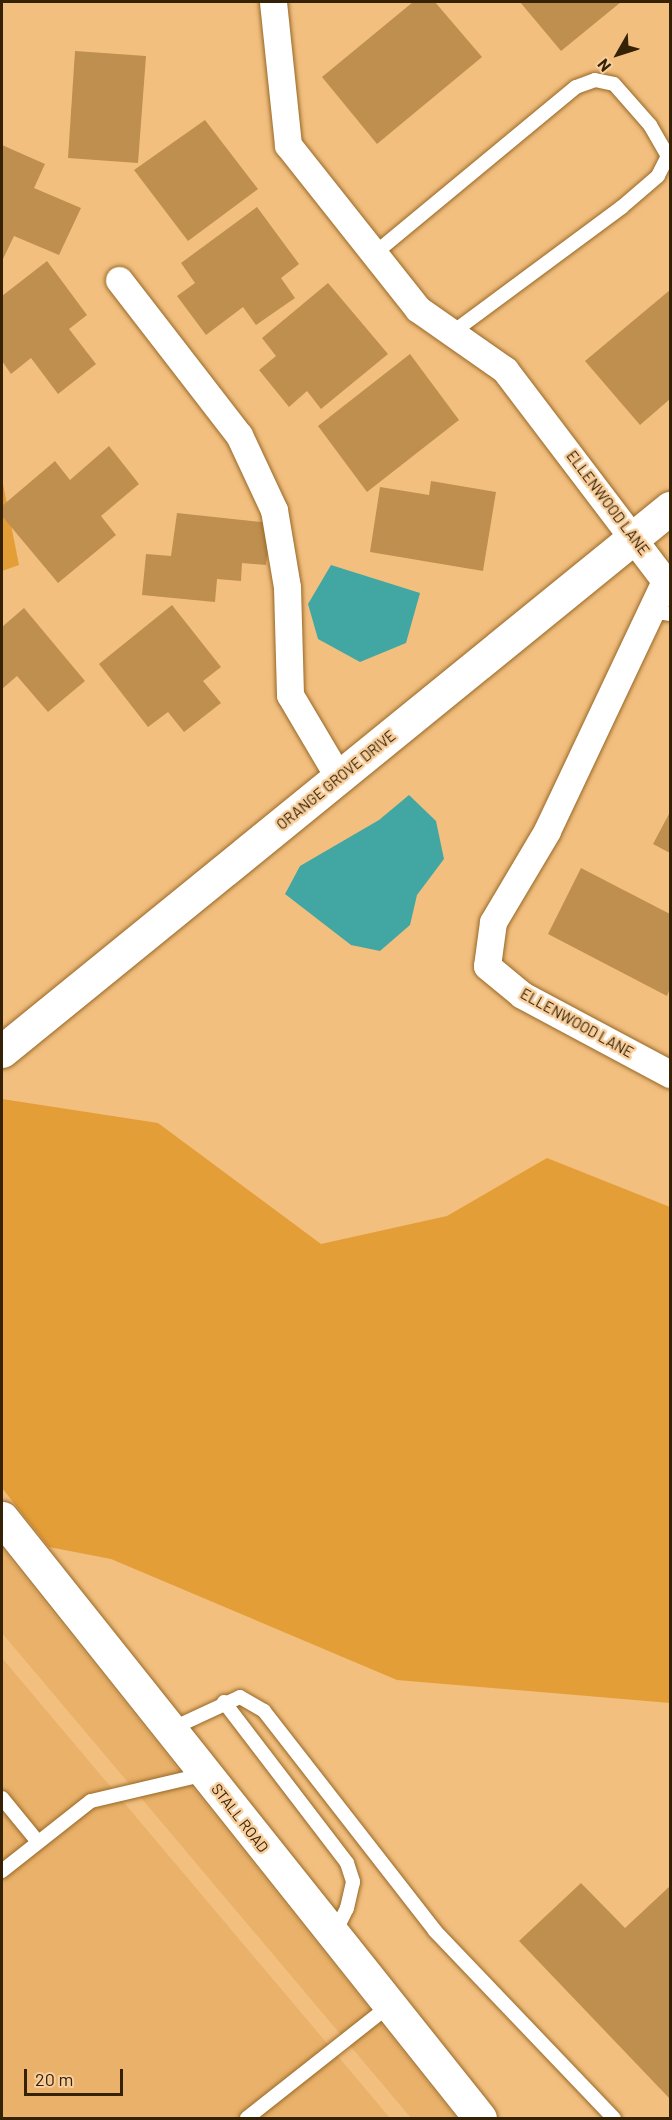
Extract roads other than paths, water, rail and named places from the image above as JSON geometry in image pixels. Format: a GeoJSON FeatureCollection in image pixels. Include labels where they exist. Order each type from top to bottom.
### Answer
{"type":"FeatureCollection","features":[{"type":"Feature","properties":{"kind":"street","name":"ELLENWOOD LANE"},"geometry":{"type":"LineString","coordinates":[[273,2],[288,145],[418,309],[505,370],[635,537],[665,581],[661,612],[547,831],[493,922],[487,966],[522,995],[670,1074]]}},
{"type":"Feature","properties":{"kind":"street"},"geometry":{"type":"LineString","coordinates":[[119,280],[239,435],[274,510],[287,587],[290,695],[339,778]]}},
{"type":"Feature","properties":{"kind":"street","name":"ORANGE GROVE DRIVE"},"geometry":{"type":"LineString","coordinates":[[2,1051],[670,508]]}},
{"type":"Feature","properties":{"kind":"street","name":"STALL ROAD"},"geometry":{"type":"LineString","coordinates":[[2,1518],[480,2118]]}},
{"type":"Feature","properties":{"kind":"lane"},"geometry":{"type":"LineString","coordinates":[[374,254],[576,87],[595,80],[614,84],[650,126],[668,156],[658,176],[622,207],[452,333]]}},
{"type":"Feature","properties":{"kind":"lane"},"geometry":{"type":"LineString","coordinates":[[170,1730],[240,1696],[264,1711],[435,1931],[614,2118]]}},
{"type":"Feature","properties":{"kind":"lane"},"geometry":{"type":"LineString","coordinates":[[224,1702],[347,1863],[353,1882],[347,1908],[334,1936]]}},
{"type":"Feature","properties":{"kind":"lane"},"geometry":{"type":"LineString","coordinates":[[2,1871],[91,1801],[206,1774]]}},
{"type":"Feature","properties":{"kind":"lane"},"geometry":{"type":"LineString","coordinates":[[2,1798],[38,1842]]}},
{"type":"Feature","properties":{"kind":"lane"},"geometry":{"type":"LineString","coordinates":[[249,2118],[389,2006]]}},
{"type":"Feature","properties":{"kind":"water"},"geometry":{"type":"Polygon","coordinates":[[[331,565],[420,593],[406,643],[360,662],[318,639],[308,604],[331,565]]]}},
{"type":"Feature","properties":{"kind":"water"},"geometry":{"type":"Polygon","coordinates":[[[409,795],[436,821],[444,859],[417,895],[410,925],[380,951],[351,945],[285,894],[300,866],[379,820],[409,795]]]}}]}
